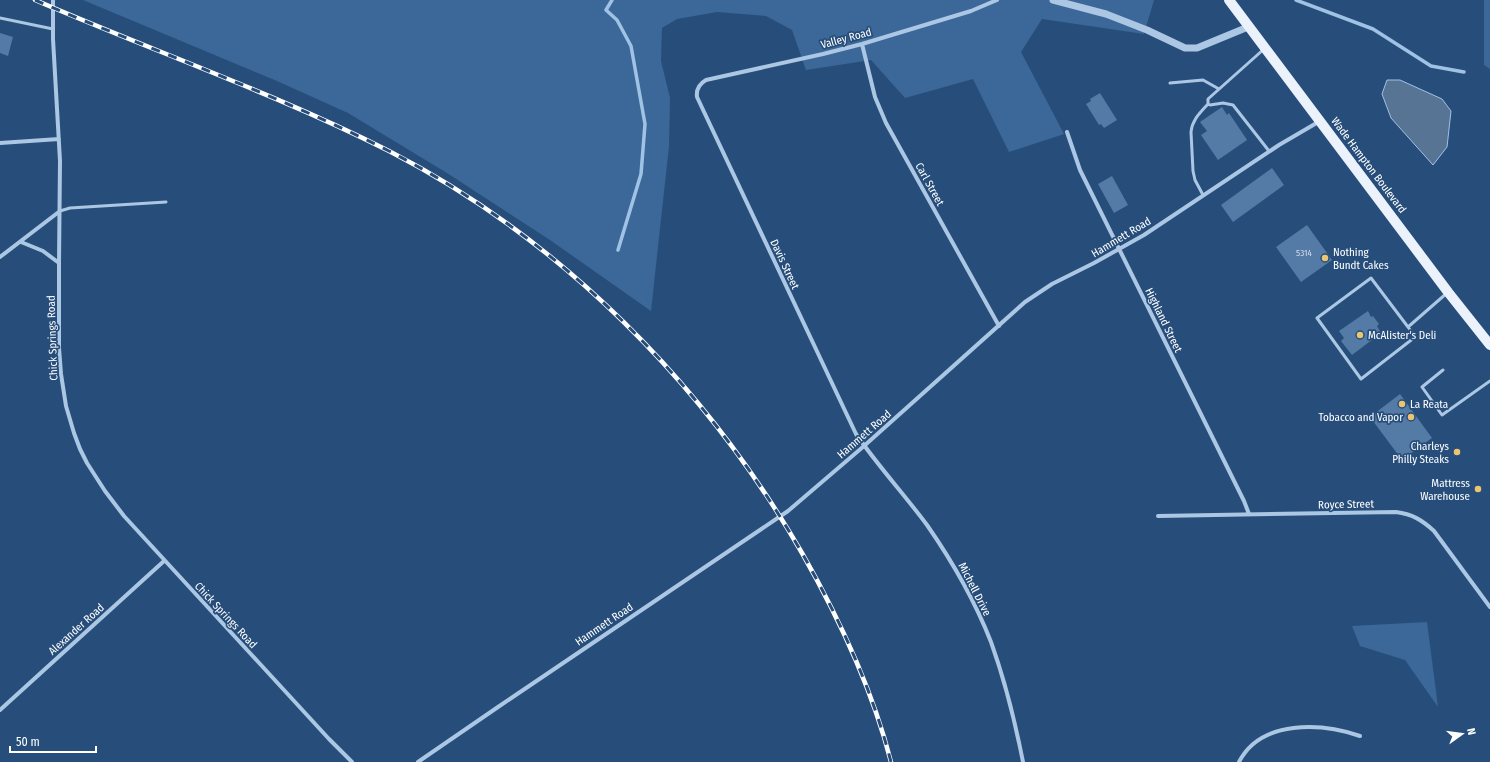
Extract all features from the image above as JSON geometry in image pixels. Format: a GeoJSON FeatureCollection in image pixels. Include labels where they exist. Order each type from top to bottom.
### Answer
{"type":"FeatureCollection","features":[{"type":"Feature","properties":{"kind":"main road","name":"Wade Hampton Boulevard"},"geometry":{"type":"LineString","coordinates":[[1229,0],[1448,292],[1490,345]]}},
{"type":"Feature","properties":{"kind":"street","name":"Chick Springs Road"},"geometry":{"type":"LineString","coordinates":[[53,0],[53,29],[60,161],[59,263],[61,374],[66,406],[74,433],[88,463],[105,491],[124,516],[164,561],[352,762]]}},
{"type":"Feature","properties":{"kind":"street","name":"Valley Road"},"geometry":{"type":"LineString","coordinates":[[699,86],[706,80],[862,44],[971,11],[998,0]]}},
{"type":"Feature","properties":{"kind":"street"},"geometry":{"type":"LineString","coordinates":[[1053,0],[1106,14],[1185,48],[1197,48],[1248,27]]}},
{"type":"Feature","properties":{"kind":"street","name":"Carl Street"},"geometry":{"type":"LineString","coordinates":[[862,44],[875,97],[886,123],[999,326]]}},
{"type":"Feature","properties":{"kind":"street","name":"Davis Street"},"geometry":{"type":"LineString","coordinates":[[699,86],[697,98],[856,434],[864,446]]}},
{"type":"Feature","properties":{"kind":"street","name":"Hammett Road"},"geometry":{"type":"LineString","coordinates":[[418,762],[498,706],[788,511],[1037,293],[1144,235],[1269,151],[1320,121]]}},
{"type":"Feature","properties":{"kind":"street","name":"Highland Street"},"geometry":{"type":"LineString","coordinates":[[1068,132],[1080,170],[1244,501],[1249,514]]}},
{"type":"Feature","properties":{"kind":"street"},"geometry":{"type":"LineString","coordinates":[[0,142],[59,139]]}},
{"type":"Feature","properties":{"kind":"street"},"geometry":{"type":"LineString","coordinates":[[0,257],[60,211]]}},
{"type":"Feature","properties":{"kind":"street"},"geometry":{"type":"LineString","coordinates":[[21,242],[43,251],[59,263]]}},
{"type":"Feature","properties":{"kind":"street","name":"Michell Drive"},"geometry":{"type":"LineString","coordinates":[[864,446],[926,524],[950,561],[966,590],[990,641],[1001,672],[1010,702],[1023,762]]}},
{"type":"Feature","properties":{"kind":"street","name":"Royce Street"},"geometry":{"type":"LineString","coordinates":[[1158,516],[1396,512],[1414,516],[1434,531],[1490,607]]}},
{"type":"Feature","properties":{"kind":"street","name":"Alexander Road"},"geometry":{"type":"LineString","coordinates":[[0,710],[164,561]]}},
{"type":"Feature","properties":{"kind":"street"},"geometry":{"type":"LineString","coordinates":[[1239,762],[1247,750],[1258,741],[1271,734],[1288,728],[1331,728],[1360,736]]}},
{"type":"Feature","properties":{"kind":"lane"},"geometry":{"type":"LineString","coordinates":[[0,18],[53,29]]}},
{"type":"Feature","properties":{"kind":"lane"},"geometry":{"type":"LineString","coordinates":[[1203,195],[1195,180],[1193,171],[1192,126],[1196,117],[1208,104],[1208,99],[1265,48]]}},
{"type":"Feature","properties":{"kind":"lane"},"geometry":{"type":"LineString","coordinates":[[1170,83],[1203,80],[1219,89]]}},
{"type":"Feature","properties":{"kind":"lane"},"geometry":{"type":"LineString","coordinates":[[1208,104],[1223,103],[1233,105],[1269,151]]}},
{"type":"Feature","properties":{"kind":"lane"},"geometry":{"type":"LineString","coordinates":[[60,211],[70,208],[166,202]]}},
{"type":"Feature","properties":{"kind":"lane"},"geometry":{"type":"LineString","coordinates":[[1371,278],[1408,327],[1416,337],[1361,379],[1316,318],[1371,278]]}},
{"type":"Feature","properties":{"kind":"lane"},"geometry":{"type":"LineString","coordinates":[[1408,327],[1448,292]]}},
{"type":"Feature","properties":{"kind":"lane"},"geometry":{"type":"LineString","coordinates":[[1443,370],[1422,387],[1442,415],[1490,381]]}},
{"type":"Feature","properties":{"kind":"shaded area"},"geometry":{"type":"Polygon","coordinates":[[[83,0],[1154,0],[1144,34],[1042,19],[1021,52],[1064,134],[1009,152],[973,79],[905,98],[871,60],[806,70],[792,30],[766,16],[717,12],[677,19],[662,28],[661,61],[670,98],[669,146],[651,311],[550,240],[447,173],[348,113],[277,81],[83,0]]]}},
{"type":"Feature","properties":{"kind":"shaded area"},"geometry":{"type":"Polygon","coordinates":[[[1484,0],[1490,0],[1490,69],[1484,65],[1484,0]]]}},
{"type":"Feature","properties":{"kind":"shaded area"},"geometry":{"type":"Polygon","coordinates":[[[1387,80],[1400,80],[1442,99],[1451,111],[1447,147],[1433,165],[1391,118],[1382,94],[1387,80]]]}},
{"type":"Feature","properties":{"kind":"shaded area"},"geometry":{"type":"Polygon","coordinates":[[[1427,622],[1438,707],[1405,660],[1360,646],[1352,626],[1427,622]]]}},
{"type":"Feature","properties":{"kind":"building"},"geometry":{"type":"Polygon","coordinates":[[[0,33],[13,37],[8,56],[0,53],[0,33]]]}},
{"type":"Feature","properties":{"kind":"building"},"geometry":{"type":"Polygon","coordinates":[[[1100,93],[1117,120],[1104,128],[1101,124],[1099,125],[1086,104],[1091,101],[1090,99],[1100,93]]]}},
{"type":"Feature","properties":{"kind":"building"},"geometry":{"type":"Polygon","coordinates":[[[1222,107],[1227,115],[1229,113],[1247,140],[1218,160],[1201,135],[1207,131],[1200,122],[1222,107]]]}},
{"type":"Feature","properties":{"kind":"building"},"geometry":{"type":"Polygon","coordinates":[[[1272,168],[1284,185],[1233,222],[1221,205],[1272,168]]]}},
{"type":"Feature","properties":{"kind":"building"},"geometry":{"type":"Polygon","coordinates":[[[1112,176],[1128,205],[1114,213],[1098,184],[1112,176]]]}},
{"type":"Feature","properties":{"kind":"building"},"geometry":{"type":"Polygon","coordinates":[[[1307,225],[1332,260],[1301,282],[1276,247],[1307,225]]]}},
{"type":"Feature","properties":{"kind":"building","name":"McAlister's Deli"},"geometry":{"type":"Polygon","coordinates":[[[1368,311],[1371,317],[1373,316],[1379,324],[1377,326],[1381,333],[1352,355],[1341,341],[1344,338],[1339,331],[1368,311]]]}},
{"type":"Feature","properties":{"kind":"building"},"geometry":{"type":"Polygon","coordinates":[[[1400,394],[1432,438],[1402,460],[1370,417],[1400,394]]]}},
{"type":"Feature","properties":{"kind":"waterway"},"geometry":{"type":"LineString","coordinates":[[612,0],[606,10],[617,20],[631,46],[645,124],[641,174],[618,250]]}},
{"type":"Feature","properties":{"kind":"waterway"},"geometry":{"type":"LineString","coordinates":[[1296,0],[1373,29],[1431,66],[1464,72]]}},
{"type":"Feature","properties":{"kind":"railway"},"geometry":{"type":"LineString","coordinates":[[35,0],[258,91],[389,151],[452,187],[513,228],[570,273],[624,322],[674,375],[721,432],[764,491],[802,553],[841,628],[864,680],[891,762]]}},
{"type":"Feature","properties":{"kind":"place","name":"Nothing Bundt Cakes"},"geometry":{"type":"Point","coordinates":[1325,258]}},
{"type":"Feature","properties":{"kind":"place","name":"McAlister's Deli"},"geometry":{"type":"Point","coordinates":[1360,335]}},
{"type":"Feature","properties":{"kind":"place","name":"La Reata"},"geometry":{"type":"Point","coordinates":[1402,404]}},
{"type":"Feature","properties":{"kind":"place","name":"Tobacco and Vapor"},"geometry":{"type":"Point","coordinates":[1411,417]}},
{"type":"Feature","properties":{"kind":"place","name":"Charleys Philly Steaks"},"geometry":{"type":"Point","coordinates":[1457,452]}},
{"type":"Feature","properties":{"kind":"place","name":"Mattress Warehouse"},"geometry":{"type":"Point","coordinates":[1478,489]}}]}
